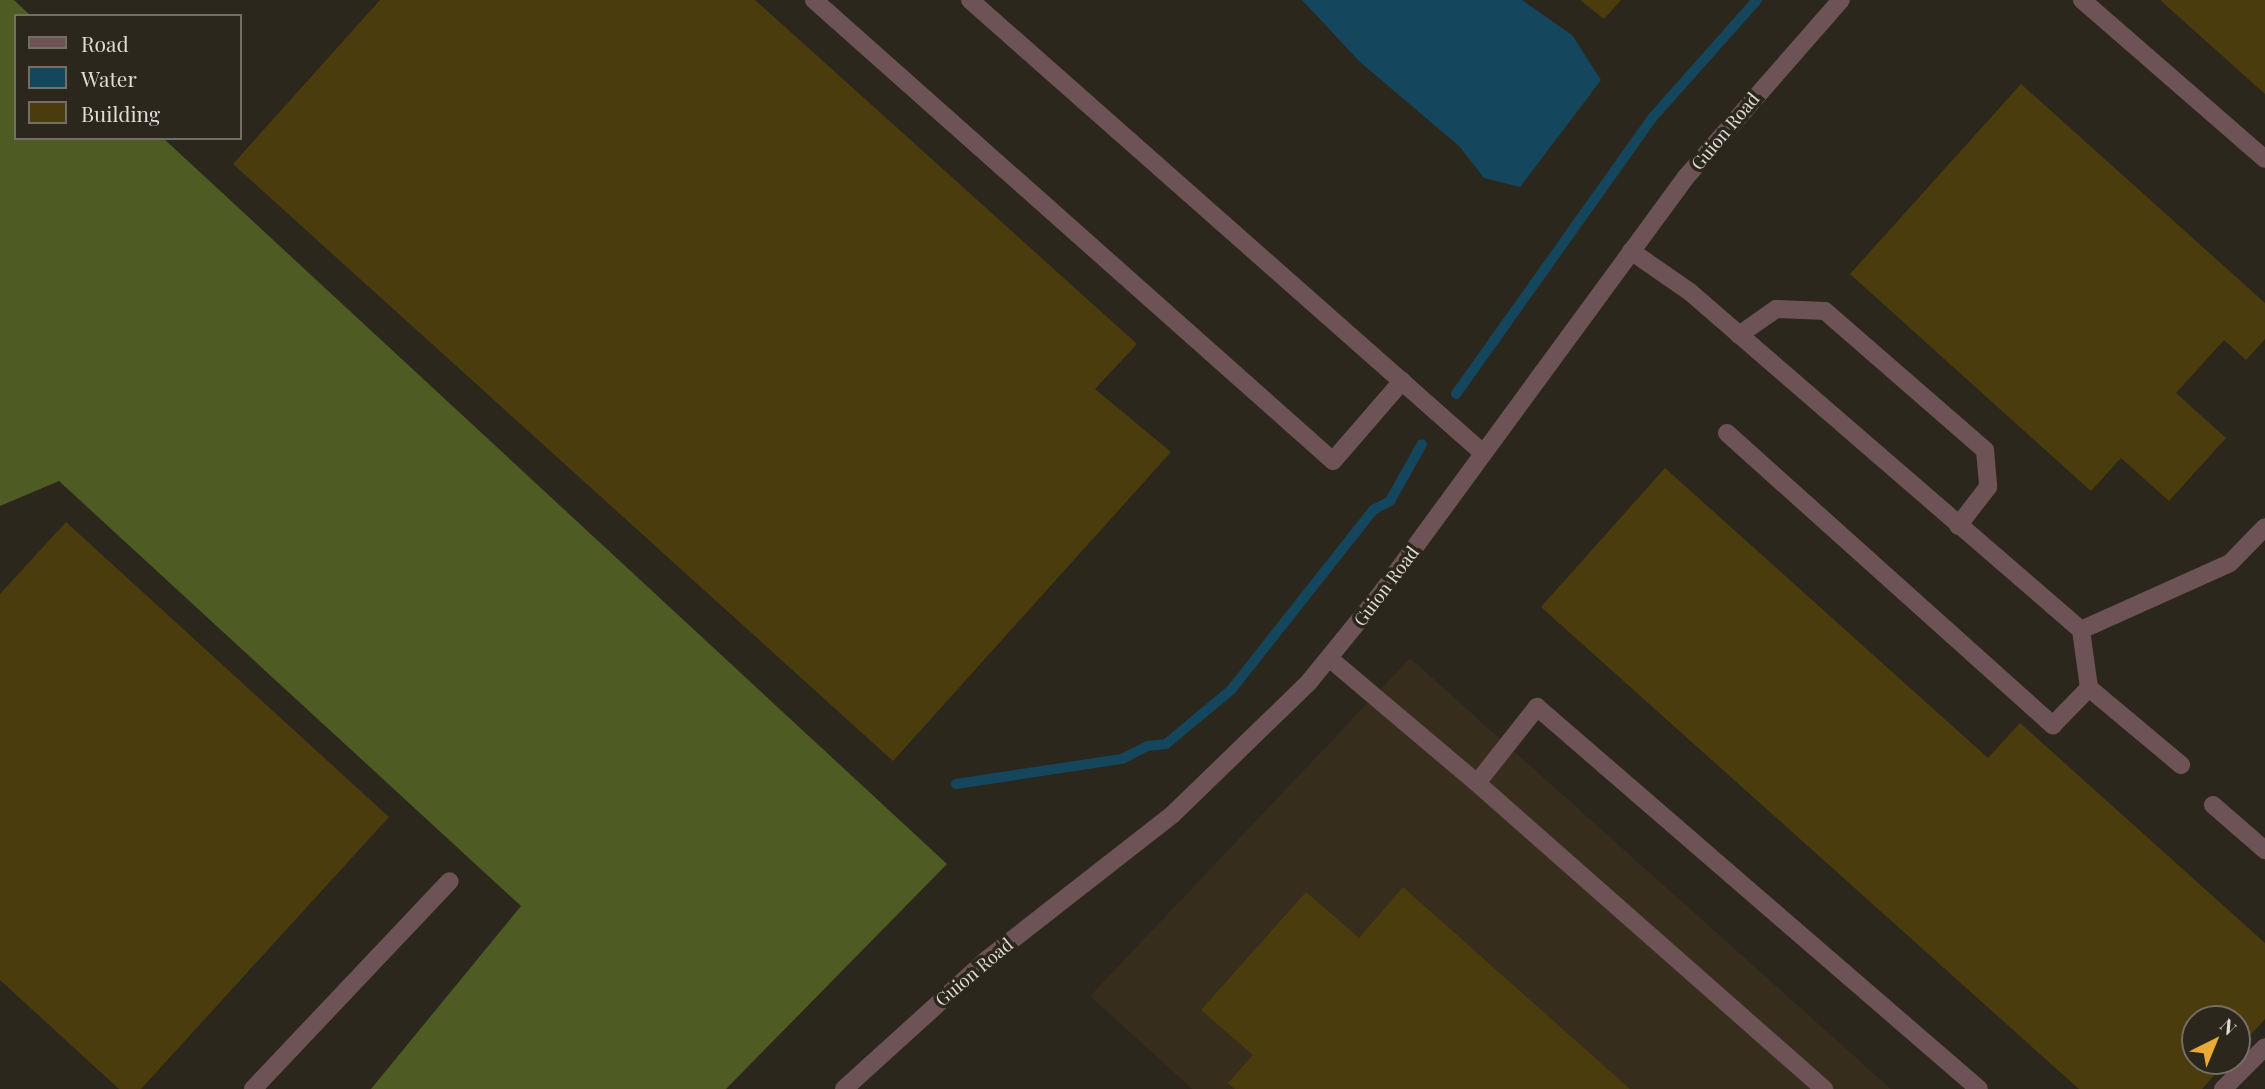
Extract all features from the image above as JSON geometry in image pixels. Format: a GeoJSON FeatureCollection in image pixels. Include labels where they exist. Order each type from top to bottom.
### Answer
{"type":"FeatureCollection","features":[{"type":"Feature","properties":{"kind":"street"},"geometry":{"type":"LineString","coordinates":[[814,0],[1333,461],[1402,381]]}},
{"type":"Feature","properties":{"kind":"street"},"geometry":{"type":"LineString","coordinates":[[970,0],[1483,453]]}},
{"type":"Feature","properties":{"kind":"street","name":"Guion Road"},"geometry":{"type":"LineString","coordinates":[[844,1089],[985,961],[1196,794],[1329,658],[1706,153],[1841,0]]}},
{"type":"Feature","properties":{"kind":"street"},"geometry":{"type":"LineString","coordinates":[[2081,0],[2265,159]]}},
{"type":"Feature","properties":{"kind":"street"},"geometry":{"type":"LineString","coordinates":[[1631,251],[1690,292],[2081,630],[2089,688],[2181,765]]}},
{"type":"Feature","properties":{"kind":"street"},"geometry":{"type":"LineString","coordinates":[[1739,335],[1776,309],[1825,311],[1985,450],[1988,487],[1958,526]]}},
{"type":"Feature","properties":{"kind":"street"},"geometry":{"type":"LineString","coordinates":[[1727,433],[2053,725],[2089,688]]}},
{"type":"Feature","properties":{"kind":"street"},"geometry":{"type":"LineString","coordinates":[[2081,630],[2231,563],[2265,527]]}},
{"type":"Feature","properties":{"kind":"street"},"geometry":{"type":"LineString","coordinates":[[1329,658],[1477,783],[1824,1089]]}},
{"type":"Feature","properties":{"kind":"street"},"geometry":{"type":"LineString","coordinates":[[1477,783],[1537,708],[1979,1089]]}},
{"type":"Feature","properties":{"kind":"street"},"geometry":{"type":"LineString","coordinates":[[2213,805],[2265,850]]}},
{"type":"Feature","properties":{"kind":"street"},"geometry":{"type":"LineString","coordinates":[[253,1089],[450,881]]}},
{"type":"Feature","properties":{"kind":"street"},"geometry":{"type":"LineString","coordinates":[[2223,1089],[2265,1047]]}},
{"type":"Feature","properties":{"kind":"shaded area"},"geometry":{"type":"Polygon","coordinates":[[[1410,658],[1891,1089],[1192,1089],[1090,996],[1410,658]]]}},
{"type":"Feature","properties":{"kind":"green space"},"geometry":{"type":"Polygon","coordinates":[[[0,0],[14,0],[29,14],[14,14],[14,140],[165,140],[947,864],[726,1089],[371,1089],[521,906],[59,481],[0,506],[0,0]]]}},
{"type":"Feature","properties":{"kind":"water"},"geometry":{"type":"Polygon","coordinates":[[[1302,0],[1522,0],[1572,35],[1601,80],[1520,187],[1484,178],[1459,146],[1360,62],[1302,0]]]}},
{"type":"Feature","properties":{"kind":"building"},"geometry":{"type":"Polygon","coordinates":[[[380,0],[755,0],[1137,344],[1095,389],[1171,452],[893,761],[233,164],[380,0]]]}},
{"type":"Feature","properties":{"kind":"building"},"geometry":{"type":"Polygon","coordinates":[[[1580,0],[1621,0],[1604,19],[1580,0]]]}},
{"type":"Feature","properties":{"kind":"building"},"geometry":{"type":"Polygon","coordinates":[[[2160,0],[2265,0],[2265,94],[2160,0]]]}},
{"type":"Feature","properties":{"kind":"building"},"geometry":{"type":"Polygon","coordinates":[[[2021,84],[2265,303],[2265,339],[2246,360],[2224,340],[2176,393],[2226,438],[2169,501],[2121,458],[2091,491],[1850,274],[2021,84]]]}},
{"type":"Feature","properties":{"kind":"building"},"geometry":{"type":"Polygon","coordinates":[[[1665,468],[1988,758],[2020,723],[2265,943],[2265,1019],[2251,1034],[2251,1005],[2181,1005],[2181,1075],[2214,1075],[2202,1089],[2079,1089],[1541,607],[1665,468]]]}},
{"type":"Feature","properties":{"kind":"building"},"geometry":{"type":"Polygon","coordinates":[[[66,522],[389,817],[141,1089],[119,1089],[0,980],[0,594],[66,522]]]}},
{"type":"Feature","properties":{"kind":"building"},"geometry":{"type":"Polygon","coordinates":[[[1403,887],[1630,1089],[1235,1089],[1228,1083],[1253,1055],[1201,1010],[1306,892],[1359,938],[1403,887]]]}},
{"type":"Feature","properties":{"kind":"waterway"},"geometry":{"type":"LineString","coordinates":[[1456,394],[1653,117],[1757,0]]}},
{"type":"Feature","properties":{"kind":"waterway"},"geometry":{"type":"LineString","coordinates":[[956,784],[1122,759],[1148,746],[1166,744],[1231,690],[1373,510],[1390,501],[1422,444]]}}]}
